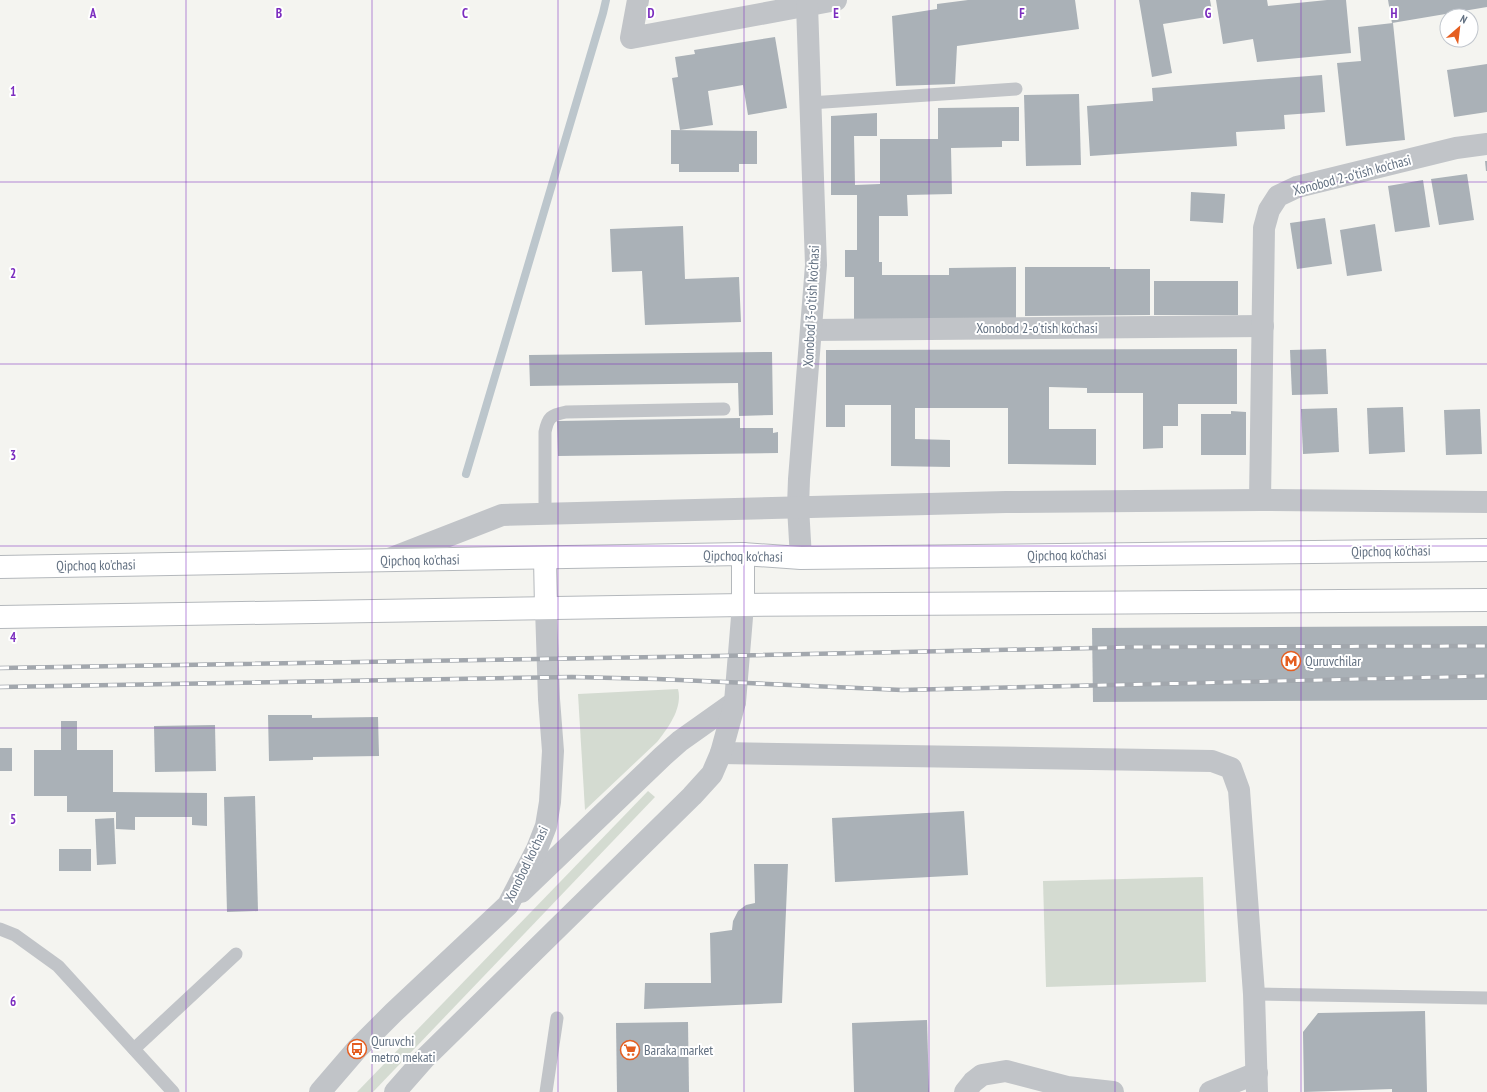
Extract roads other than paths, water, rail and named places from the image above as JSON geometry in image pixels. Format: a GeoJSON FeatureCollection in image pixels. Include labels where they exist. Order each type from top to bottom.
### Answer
{"type":"FeatureCollection","features":[{"type":"Feature","properties":{"kind":"main road","name":"Qipchoq ko'chasi"},"geometry":{"type":"LineString","coordinates":[[0,567],[743,554],[801,558],[1487,550]]}},
{"type":"Feature","properties":{"kind":"main road"},"geometry":{"type":"LineString","coordinates":[[743,554],[743,605]]}},
{"type":"Feature","properties":{"kind":"main road"},"geometry":{"type":"LineString","coordinates":[[545,558],[546,608]]}},
{"type":"Feature","properties":{"kind":"main road"},"geometry":{"type":"LineString","coordinates":[[0,617],[743,605],[1487,600]]}},
{"type":"Feature","properties":{"kind":"street"},"geometry":{"type":"LineString","coordinates":[[638,0],[631,38],[836,0]]}},
{"type":"Feature","properties":{"kind":"street","name":"Xonobod 3-o'tish ko'chasi"},"geometry":{"type":"LineString","coordinates":[[801,558],[798,507],[816,264],[807,5]]}},
{"type":"Feature","properties":{"kind":"street","name":"Xonobod 2-o'tish ko'chasi"},"geometry":{"type":"LineString","coordinates":[[1260,500],[1264,228],[1269,210],[1278,196],[1305,185],[1456,148],[1487,144]]}},
{"type":"Feature","properties":{"kind":"street","name":"Xonobod 2-o'tish ko'chasi"},"geometry":{"type":"LineString","coordinates":[[811,330],[1263,326]]}},
{"type":"Feature","properties":{"kind":"street"},"geometry":{"type":"LineString","coordinates":[[387,560],[502,515],[1006,502],[1260,500],[1487,502]]}},
{"type":"Feature","properties":{"kind":"street"},"geometry":{"type":"LineString","coordinates":[[395,1092],[424,1059],[692,796],[712,774],[721,753],[735,702],[743,605]]}},
{"type":"Feature","properties":{"kind":"street","name":"Xonobod ko'chasi"},"geometry":{"type":"LineString","coordinates":[[320,1092],[357,1050],[394,1012],[508,905],[537,848],[546,826],[550,802],[554,751],[548,699],[546,608]]}},
{"type":"Feature","properties":{"kind":"street"},"geometry":{"type":"LineString","coordinates":[[508,905],[663,756],[680,741],[735,702]]}},
{"type":"Feature","properties":{"kind":"street"},"geometry":{"type":"LineString","coordinates":[[721,753],[1212,762],[1231,768],[1239,790],[1254,994],[1257,1083],[1210,1092]]}},
{"type":"Feature","properties":{"kind":"street"},"geometry":{"type":"LineString","coordinates":[[964,1092],[982,1075],[1006,1071],[1066,1089],[1113,1092]]}},
{"type":"Feature","properties":{"kind":"lane"},"geometry":{"type":"LineString","coordinates":[[810,103],[1016,89]]}},
{"type":"Feature","properties":{"kind":"lane"},"geometry":{"type":"LineString","coordinates":[[545,513],[545,432],[547,422],[553,415],[566,412],[724,409]]}},
{"type":"Feature","properties":{"kind":"lane"},"geometry":{"type":"LineString","coordinates":[[0,929],[15,935],[58,966],[173,1092]]}},
{"type":"Feature","properties":{"kind":"lane"},"geometry":{"type":"LineString","coordinates":[[134,1049],[236,954]]}},
{"type":"Feature","properties":{"kind":"lane"},"geometry":{"type":"LineString","coordinates":[[1254,994],[1487,998]]}},
{"type":"Feature","properties":{"kind":"lane"},"geometry":{"type":"LineString","coordinates":[[546,1092],[557,1018]]}},
{"type":"Feature","properties":{"kind":"waterway"},"geometry":{"type":"LineString","coordinates":[[466,474],[606,0]]}},
{"type":"Feature","properties":{"kind":"railway"},"geometry":{"type":"LineString","coordinates":[[0,668],[719,656],[1139,647],[1487,646]]}},
{"type":"Feature","properties":{"kind":"railway"},"geometry":{"type":"LineString","coordinates":[[0,687],[572,677],[657,679],[902,690],[1487,676]]}},
{"type":"Feature","properties":{"kind":"place","name":"Quruvchilar"},"geometry":{"type":"Point","coordinates":[1291,661]}},
{"type":"Feature","properties":{"kind":"place","name":"Quruvchi metro mekati"},"geometry":{"type":"Point","coordinates":[357,1049]}},
{"type":"Feature","properties":{"kind":"place","name":"Baraka market"},"geometry":{"type":"Point","coordinates":[630,1050]}}]}
